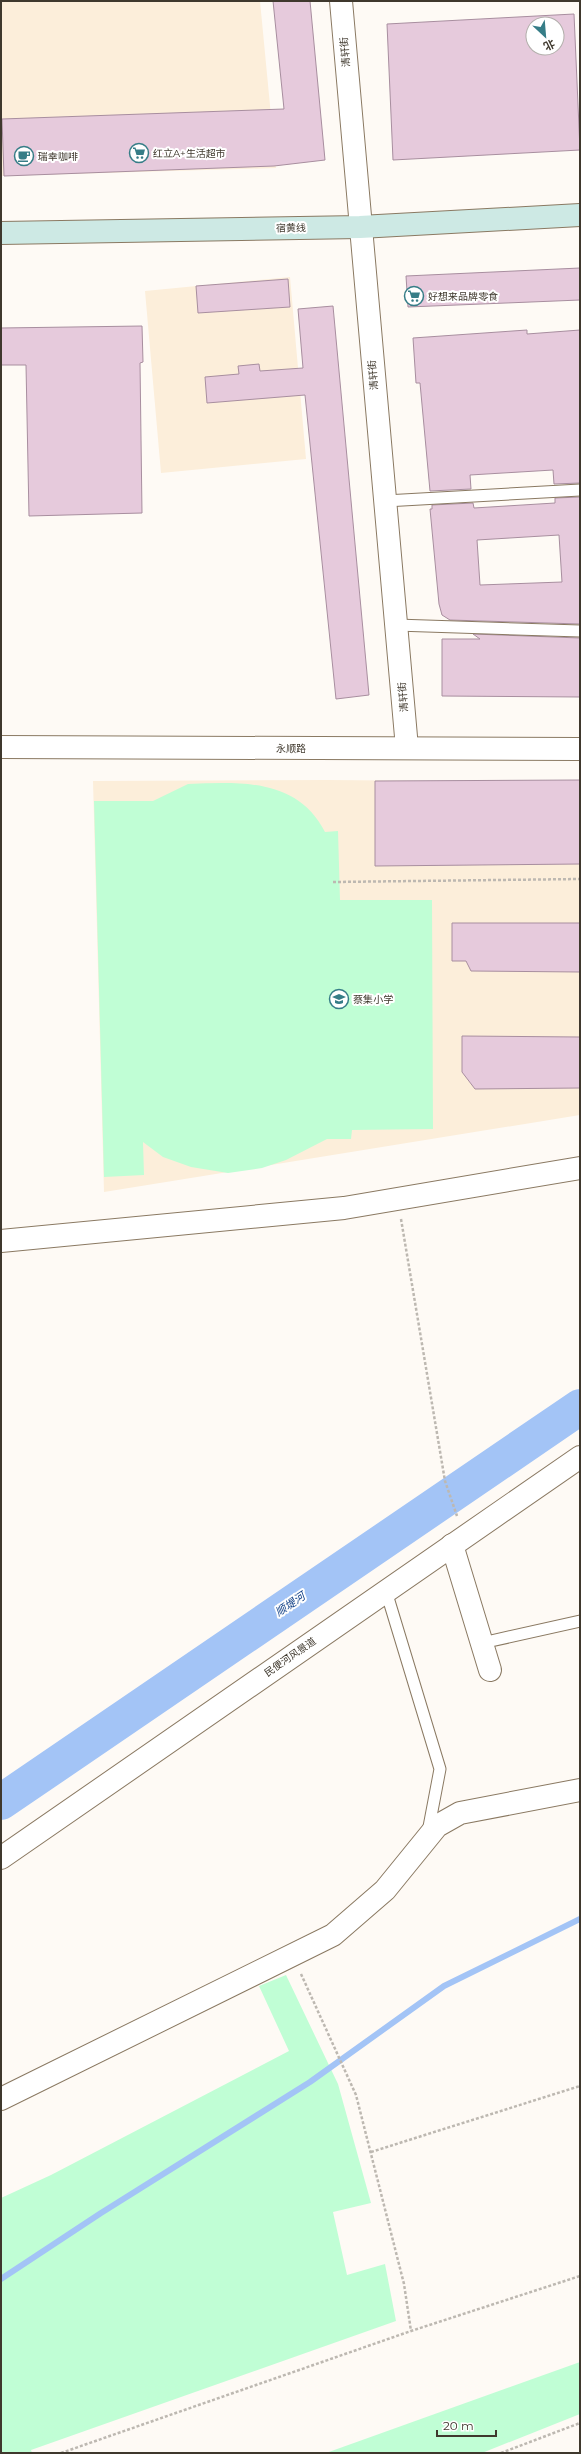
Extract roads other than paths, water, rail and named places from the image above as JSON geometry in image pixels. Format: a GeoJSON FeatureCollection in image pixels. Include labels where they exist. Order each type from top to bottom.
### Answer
{"type":"FeatureCollection","features":[{"type":"Feature","properties":{"kind":"main road","name":"宿黄线"},"geometry":{"type":"LineString","coordinates":[[1,233],[360,227],[580,215]]}},
{"type":"Feature","properties":{"kind":"street","name":"清轩街"},"geometry":{"type":"LineString","coordinates":[[341,1],[407,748]]}},
{"type":"Feature","properties":{"kind":"street","name":"永顺路"},"geometry":{"type":"LineString","coordinates":[[1,747],[580,749]]}},
{"type":"Feature","properties":{"kind":"street"},"geometry":{"type":"LineString","coordinates":[[1,1241],[344,1208],[580,1168]]}},
{"type":"Feature","properties":{"kind":"street","name":"民便河风景道"},"geometry":{"type":"LineString","coordinates":[[1,1858],[580,1457]]}},
{"type":"Feature","properties":{"kind":"street"},"geometry":{"type":"LineString","coordinates":[[452,1545],[490,1670]]}},
{"type":"Feature","properties":{"kind":"street"},"geometry":{"type":"LineString","coordinates":[[1,2099],[333,1935],[385,1890],[437,1826],[460,1813],[580,1790]]}},
{"type":"Feature","properties":{"kind":"lane"},"geometry":{"type":"LineString","coordinates":[[385,501],[580,490]]}},
{"type":"Feature","properties":{"kind":"lane"},"geometry":{"type":"LineString","coordinates":[[396,625],[580,631]]}},
{"type":"Feature","properties":{"kind":"lane"},"geometry":{"type":"LineString","coordinates":[[386,1591],[440,1769],[426,1839]]}},
{"type":"Feature","properties":{"kind":"lane"},"geometry":{"type":"LineString","coordinates":[[482,1643],[580,1621]]}},
{"type":"Feature","properties":{"kind":"waterway","name":"顺堤河"},"geometry":{"type":"LineString","coordinates":[[1,1802],[580,1407]]}},
{"type":"Feature","properties":{"kind":"waterway"},"geometry":{"type":"LineString","coordinates":[[1,2279],[101,2213],[310,2082],[444,1986],[580,1919]]}},
{"type":"Feature","properties":{"kind":"place","name":"红立A+生活超市"},"geometry":{"type":"Point","coordinates":[139,153]}},
{"type":"Feature","properties":{"kind":"place","name":"瑞幸咖啡"},"geometry":{"type":"Point","coordinates":[24,156]}},
{"type":"Feature","properties":{"kind":"place","name":"好想来品牌零食"},"geometry":{"type":"Point","coordinates":[414,296]}},
{"type":"Feature","properties":{"kind":"place","name":"蔡集小学"},"geometry":{"type":"Point","coordinates":[339,999]}}]}
